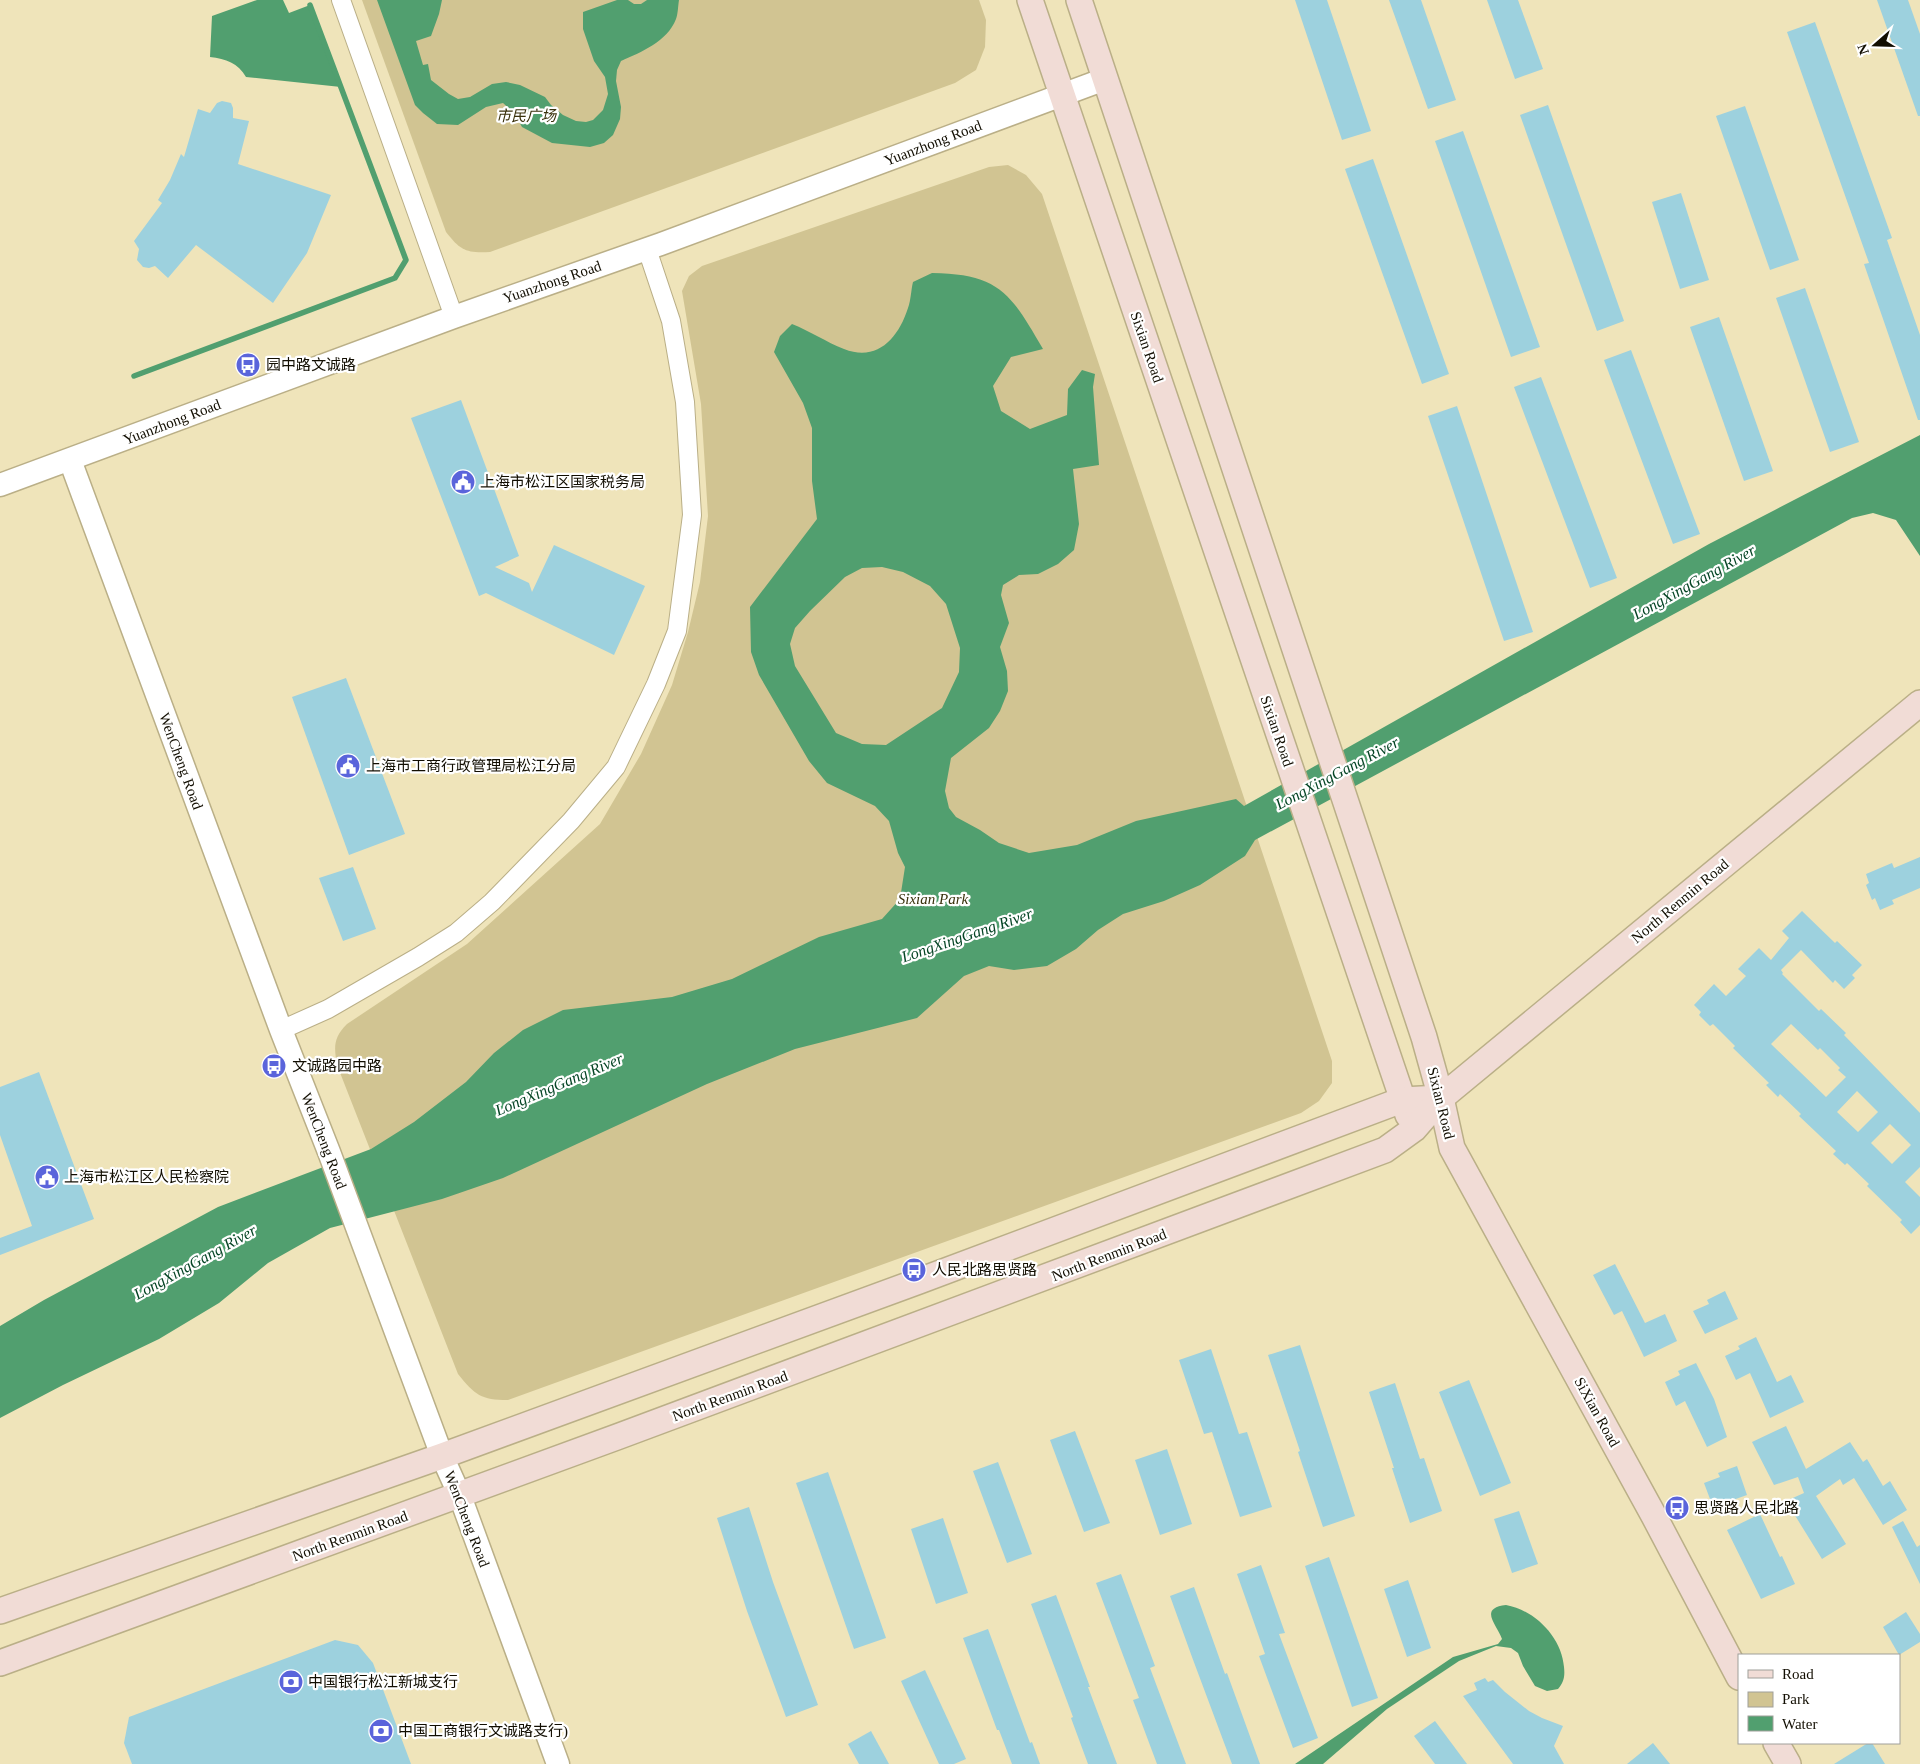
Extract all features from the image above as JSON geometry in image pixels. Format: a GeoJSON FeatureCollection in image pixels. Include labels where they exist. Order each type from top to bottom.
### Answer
{"type":"FeatureCollection","features":[{"type":"Feature","properties":{"kind":"main road","name":"Sixian Road"},"geometry":{"type":"LineString","coordinates":[[1030,0],[1402,1100],[1414,1129],[1452,1148]]}},
{"type":"Feature","properties":{"kind":"main road","name":"Sixian Road"},"geometry":{"type":"LineString","coordinates":[[1079,0],[1424,1037],[1441,1098],[1452,1148]]}},
{"type":"Feature","properties":{"kind":"main road","name":"North Renmin Road"},"geometry":{"type":"LineString","coordinates":[[0,1663],[460,1496],[1040,1281],[1385,1150],[1414,1129],[1441,1098],[1920,703]]}},
{"type":"Feature","properties":{"kind":"main road"},"geometry":{"type":"LineString","coordinates":[[0,1611],[442,1456],[1402,1100],[1441,1098]]}},
{"type":"Feature","properties":{"kind":"main road","name":"SiXian Road"},"geometry":{"type":"LineString","coordinates":[[1452,1148],[1738,1675]]}},
{"type":"Feature","properties":{"kind":"main road"},"geometry":{"type":"LineString","coordinates":[[1777,1744],[1788,1764]]}},
{"type":"Feature","properties":{"kind":"street"},"geometry":{"type":"LineString","coordinates":[[341,0],[454,317]]}},
{"type":"Feature","properties":{"kind":"street","name":"Yuanzhong Road"},"geometry":{"type":"LineString","coordinates":[[0,485],[454,317],[647,249],[1105,79]]}},
{"type":"Feature","properties":{"kind":"street"},"geometry":{"type":"LineString","coordinates":[[281,1030],[328,1009],[418,957],[456,933],[492,902],[571,821],[616,766],[656,684],[677,630],[692,514],[685,402],[671,322],[647,249]]}},
{"type":"Feature","properties":{"kind":"street","name":"WenCheng Road"},"geometry":{"type":"LineString","coordinates":[[70,460],[281,1030],[329,1152],[356,1229],[442,1456],[460,1496],[558,1764]]}},
{"type":"Feature","properties":{"kind":"green space","name":"市民广场"},"geometry":{"type":"Polygon","coordinates":[[[362,0],[979,0],[986,20],[985,47],[976,70],[955,83],[490,252],[475,252],[460,247],[446,232],[362,0]]]}},
{"type":"Feature","properties":{"kind":"green space","name":"Sixian Park"},"geometry":{"type":"Polygon","coordinates":[[[1008,165],[1026,175],[1042,194],[1332,1061],[1332,1083],[1319,1101],[1301,1113],[508,1400],[491,1399],[479,1395],[458,1374],[337,1065],[335,1048],[337,1038],[347,1024],[467,944],[600,824],[641,754],[672,685],[688,632],[700,582],[708,516],[701,404],[682,291],[689,276],[702,266],[989,167],[1008,165]]]}},
{"type":"Feature","properties":{"kind":"water"},"geometry":{"type":"Polygon","coordinates":[[[257,0],[283,0],[289,13],[310,5],[341,87],[246,77],[231,62],[210,57],[212,16],[257,0]]]}},
{"type":"Feature","properties":{"kind":"water"},"geometry":{"type":"Polygon","coordinates":[[[377,0],[442,0],[431,36],[416,41],[423,65],[428,64],[431,80],[449,94],[458,99],[470,97],[492,84],[506,82],[520,85],[545,97],[563,115],[576,121],[586,122],[593,120],[603,110],[608,94],[605,77],[594,61],[583,29],[583,12],[617,0],[628,0],[634,4],[641,4],[647,0],[679,0],[676,19],[666,34],[653,45],[621,61],[617,70],[616,81],[621,107],[620,119],[613,135],[604,143],[590,147],[552,143],[522,127],[514,113],[503,103],[486,107],[458,125],[437,124],[415,105],[377,0]]]}},
{"type":"Feature","properties":{"kind":"water","name":"LongXingGang River"},"geometry":{"type":"Polygon","coordinates":[[[932,273],[955,274],[989,283],[1012,301],[1043,349],[1011,357],[993,386],[1001,411],[1030,429],[1067,415],[1068,389],[1082,370],[1095,374],[1093,387],[1099,465],[1073,469],[1079,524],[1074,550],[1058,564],[1038,574],[1019,575],[1003,585],[1001,595],[1009,623],[1000,647],[1007,671],[1008,691],[1000,711],[989,728],[951,758],[945,791],[949,808],[956,817],[999,843],[1029,853],[1077,845],[1136,821],[1236,799],[1244,806],[1709,544],[1920,435],[1920,556],[1896,520],[1873,513],[1852,518],[1255,840],[1245,856],[1200,885],[1164,901],[1123,914],[1098,930],[1076,949],[1047,966],[1014,970],[989,966],[964,976],[917,1018],[795,1049],[707,1084],[503,1178],[442,1199],[330,1228],[268,1263],[219,1303],[159,1339],[63,1385],[0,1418],[0,1326],[44,1300],[218,1207],[371,1149],[414,1122],[466,1082],[494,1053],[523,1030],[563,1010],[672,997],[732,979],[819,937],[882,919],[900,899],[905,867],[898,853],[889,821],[875,806],[827,783],[809,761],[759,675],[751,652],[750,607],[817,519],[812,481],[812,428],[803,403],[774,352],[780,336],[792,324],[844,349],[856,352],[876,350],[892,338],[904,319],[909,305],[913,282],[932,273]],[[882,567],[862,568],[845,577],[795,628],[790,644],[795,666],[836,733],[862,744],[886,745],[942,708],[959,672],[960,648],[946,604],[930,586],[903,572],[882,567]]]}},
{"type":"Feature","properties":{"kind":"water"},"geometry":{"type":"Polygon","coordinates":[[[1506,1605],[1517,1608],[1537,1619],[1552,1636],[1562,1656],[1564,1667],[1564,1679],[1558,1689],[1547,1691],[1535,1686],[1523,1666],[1518,1653],[1511,1648],[1496,1646],[1459,1661],[1387,1709],[1323,1764],[1295,1764],[1453,1657],[1498,1644],[1502,1639],[1491,1613],[1498,1607],[1506,1605]]]}},
{"type":"Feature","properties":{"kind":"building"},"geometry":{"type":"Polygon","coordinates":[[[1295,0],[1327,0],[1371,131],[1342,140],[1295,0]]]}},
{"type":"Feature","properties":{"kind":"building"},"geometry":{"type":"Polygon","coordinates":[[[1389,0],[1421,0],[1456,100],[1428,109],[1389,0]]]}},
{"type":"Feature","properties":{"kind":"building"},"geometry":{"type":"Polygon","coordinates":[[[1487,0],[1518,0],[1543,69],[1515,79],[1487,0]]]}},
{"type":"Feature","properties":{"kind":"building"},"geometry":{"type":"Polygon","coordinates":[[[1877,0],[1908,0],[1920,34],[1920,116],[1918,116],[1877,0]]]}},
{"type":"Feature","properties":{"kind":"building"},"geometry":{"type":"Polygon","coordinates":[[[1815,22],[1892,238],[1887,240],[1920,335],[1920,420],[1918,420],[1864,264],[1869,263],[1787,32],[1815,22]]]}},
{"type":"Feature","properties":{"kind":"building"},"geometry":{"type":"Polygon","coordinates":[[[222,101],[231,103],[233,118],[249,121],[238,164],[331,195],[307,253],[273,303],[196,245],[168,278],[155,266],[143,267],[137,260],[139,249],[134,241],[162,203],[158,200],[170,180],[181,154],[184,157],[198,109],[210,113],[217,103],[222,101]]]}},
{"type":"Feature","properties":{"kind":"building"},"geometry":{"type":"Polygon","coordinates":[[[1548,105],[1624,321],[1597,331],[1520,115],[1548,105]]]}},
{"type":"Feature","properties":{"kind":"building"},"geometry":{"type":"Polygon","coordinates":[[[1745,106],[1799,260],[1770,270],[1716,116],[1745,106]]]}},
{"type":"Feature","properties":{"kind":"building"},"geometry":{"type":"Polygon","coordinates":[[[1463,131],[1540,347],[1511,357],[1435,141],[1463,131]]]}},
{"type":"Feature","properties":{"kind":"building"},"geometry":{"type":"Polygon","coordinates":[[[1373,159],[1449,374],[1422,384],[1345,169],[1373,159]]]}},
{"type":"Feature","properties":{"kind":"building"},"geometry":{"type":"Polygon","coordinates":[[[1681,193],[1709,280],[1680,289],[1652,202],[1681,193]]]}},
{"type":"Feature","properties":{"kind":"building"},"geometry":{"type":"Polygon","coordinates":[[[1805,288],[1859,442],[1830,452],[1776,298],[1805,288]]]}},
{"type":"Feature","properties":{"kind":"building"},"geometry":{"type":"Polygon","coordinates":[[[1719,317],[1773,471],[1744,481],[1690,327],[1719,317]]]}},
{"type":"Feature","properties":{"kind":"building"},"geometry":{"type":"Polygon","coordinates":[[[1631,350],[1700,534],[1673,544],[1604,360],[1631,350]]]}},
{"type":"Feature","properties":{"kind":"building"},"geometry":{"type":"Polygon","coordinates":[[[1541,377],[1617,578],[1590,588],[1514,387],[1541,377]]]}},
{"type":"Feature","properties":{"kind":"building","name":"上海市松江区国家税务局"},"geometry":{"type":"Polygon","coordinates":[[[461,400],[519,556],[495,567],[529,583],[532,592],[554,545],[645,586],[614,655],[486,593],[479,596],[411,418],[461,400]]]}},
{"type":"Feature","properties":{"kind":"building"},"geometry":{"type":"Polygon","coordinates":[[[1457,406],[1533,632],[1504,641],[1428,416],[1457,406]]]}},
{"type":"Feature","properties":{"kind":"building","name":"上海市工商行政管理局松江分局"},"geometry":{"type":"Polygon","coordinates":[[[346,678],[405,834],[349,855],[292,697],[346,678]]]}},
{"type":"Feature","properties":{"kind":"building"},"geometry":{"type":"Polygon","coordinates":[[[1920,857],[1920,888],[1892,900],[1894,904],[1880,910],[1875,898],[1872,900],[1866,885],[1869,883],[1866,874],[1892,863],[1894,868],[1920,857]]]}},
{"type":"Feature","properties":{"kind":"building"},"geometry":{"type":"Polygon","coordinates":[[[353,867],[376,929],[343,941],[319,878],[353,867]]]}},
{"type":"Feature","properties":{"kind":"building"},"geometry":{"type":"Polygon","coordinates":[[[1802,911],[1835,943],[1837,941],[1862,965],[1852,975],[1855,978],[1844,989],[1835,980],[1833,983],[1801,950],[1781,970],[1782,974],[1819,1011],[1821,1009],[1846,1033],[1844,1035],[1920,1113],[1920,1167],[1905,1182],[1920,1197],[1920,1225],[1911,1234],[1900,1222],[1902,1220],[1867,1186],[1869,1184],[1847,1163],[1845,1165],[1833,1154],[1836,1151],[1799,1116],[1801,1114],[1780,1094],[1778,1097],[1766,1085],[1769,1083],[1733,1048],[1735,1046],[1713,1024],[1710,1026],[1699,1015],[1701,1012],[1694,1005],[1714,984],[1726,996],[1746,976],[1738,969],[1759,948],[1771,960],[1789,938],[1782,931],[1802,911]],[[1791,1024],[1771,1044],[1826,1097],[1846,1077],[1838,1070],[1840,1068],[1820,1048],[1818,1050],[1791,1024]],[[1857,1091],[1837,1112],[1858,1132],[1878,1112],[1857,1091]],[[1890,1124],[1871,1143],[1892,1164],[1911,1145],[1890,1124]]]}},
{"type":"Feature","properties":{"kind":"building","name":"上海市松江区人民检察院"},"geometry":{"type":"Polygon","coordinates":[[[39,1072],[94,1219],[0,1255],[0,1238],[32,1226],[0,1135],[0,1087],[39,1072]]]}},
{"type":"Feature","properties":{"kind":"building"},"geometry":{"type":"Polygon","coordinates":[[[1615,1264],[1645,1323],[1665,1314],[1677,1341],[1644,1357],[1622,1311],[1614,1315],[1593,1275],[1615,1264]]]}},
{"type":"Feature","properties":{"kind":"building"},"geometry":{"type":"Polygon","coordinates":[[[1725,1291],[1738,1319],[1705,1334],[1693,1311],[1709,1304],[1707,1300],[1725,1291]]]}},
{"type":"Feature","properties":{"kind":"building"},"geometry":{"type":"Polygon","coordinates":[[[1756,1337],[1777,1382],[1791,1375],[1804,1402],[1770,1418],[1750,1373],[1736,1380],[1725,1356],[1740,1349],[1738,1346],[1756,1337]]]}},
{"type":"Feature","properties":{"kind":"building"},"geometry":{"type":"Polygon","coordinates":[[[1300,1345],[1355,1516],[1323,1527],[1268,1355],[1300,1345]]]}},
{"type":"Feature","properties":{"kind":"building"},"geometry":{"type":"Polygon","coordinates":[[[1211,1349],[1239,1434],[1247,1432],[1272,1507],[1240,1517],[1212,1432],[1204,1434],[1179,1360],[1211,1349]]]}},
{"type":"Feature","properties":{"kind":"building"},"geometry":{"type":"Polygon","coordinates":[[[1696,1363],[1714,1399],[1727,1437],[1707,1447],[1685,1401],[1676,1406],[1665,1382],[1680,1375],[1678,1371],[1696,1363]]]}},
{"type":"Feature","properties":{"kind":"building"},"geometry":{"type":"Polygon","coordinates":[[[1469,1380],[1511,1483],[1480,1496],[1439,1392],[1469,1380]]]}},
{"type":"Feature","properties":{"kind":"building"},"geometry":{"type":"Polygon","coordinates":[[[1395,1383],[1420,1459],[1424,1458],[1442,1511],[1410,1523],[1369,1392],[1395,1383]]]}},
{"type":"Feature","properties":{"kind":"building"},"geometry":{"type":"Polygon","coordinates":[[[1786,1426],[1806,1469],[1850,1442],[1863,1462],[1867,1459],[1883,1486],[1890,1481],[1907,1510],[1883,1525],[1854,1478],[1843,1485],[1840,1479],[1816,1496],[1846,1544],[1822,1559],[1786,1501],[1804,1493],[1798,1477],[1774,1485],[1752,1442],[1786,1426]]]}},
{"type":"Feature","properties":{"kind":"building"},"geometry":{"type":"Polygon","coordinates":[[[1075,1431],[1110,1523],[1084,1532],[1050,1440],[1075,1431]]]}},
{"type":"Feature","properties":{"kind":"building"},"geometry":{"type":"Polygon","coordinates":[[[1167,1449],[1192,1524],[1160,1535],[1135,1460],[1167,1449]]]}},
{"type":"Feature","properties":{"kind":"building"},"geometry":{"type":"Polygon","coordinates":[[[998,1462],[1032,1554],[1007,1563],[973,1471],[998,1462]]]}},
{"type":"Feature","properties":{"kind":"building"},"geometry":{"type":"Polygon","coordinates":[[[1737,1466],[1747,1495],[1713,1507],[1704,1483],[1720,1477],[1718,1473],[1737,1466]]]}},
{"type":"Feature","properties":{"kind":"building"},"geometry":{"type":"Polygon","coordinates":[[[828,1472],[886,1638],[854,1649],[796,1483],[828,1472]]]}},
{"type":"Feature","properties":{"kind":"building"},"geometry":{"type":"Polygon","coordinates":[[[749,1507],[773,1582],[818,1705],[786,1717],[747,1611],[717,1518],[749,1507]]]}},
{"type":"Feature","properties":{"kind":"building"},"geometry":{"type":"Polygon","coordinates":[[[1519,1511],[1538,1564],[1512,1573],[1494,1519],[1519,1511]]]}},
{"type":"Feature","properties":{"kind":"building"},"geometry":{"type":"Polygon","coordinates":[[[1760,1514],[1795,1584],[1761,1599],[1727,1530],[1760,1514]]]}},
{"type":"Feature","properties":{"kind":"building"},"geometry":{"type":"Polygon","coordinates":[[[943,1518],[968,1593],[936,1604],[911,1529],[943,1518]]]}},
{"type":"Feature","properties":{"kind":"building"},"geometry":{"type":"Polygon","coordinates":[[[1903,1521],[1917,1547],[1920,1545],[1920,1584],[1892,1527],[1903,1521]]]}},
{"type":"Feature","properties":{"kind":"building"},"geometry":{"type":"Polygon","coordinates":[[[1329,1557],[1378,1698],[1352,1707],[1305,1566],[1329,1557]]]}},
{"type":"Feature","properties":{"kind":"building"},"geometry":{"type":"Polygon","coordinates":[[[1261,1565],[1285,1633],[1279,1634],[1318,1738],[1293,1748],[1259,1656],[1265,1654],[1237,1574],[1261,1565]]]}},
{"type":"Feature","properties":{"kind":"building"},"geometry":{"type":"Polygon","coordinates":[[[1121,1574],[1155,1666],[1150,1668],[1186,1764],[1157,1764],[1133,1700],[1139,1698],[1096,1583],[1121,1574]]]}},
{"type":"Feature","properties":{"kind":"building"},"geometry":{"type":"Polygon","coordinates":[[[1408,1580],[1431,1648],[1407,1657],[1384,1589],[1408,1580]]]}},
{"type":"Feature","properties":{"kind":"building"},"geometry":{"type":"Polygon","coordinates":[[[1194,1587],[1260,1764],[1232,1764],[1192,1657],[1170,1596],[1194,1587]]]}},
{"type":"Feature","properties":{"kind":"building"},"geometry":{"type":"Polygon","coordinates":[[[1056,1595],[1117,1764],[1088,1764],[1071,1718],[1073,1717],[1031,1604],[1056,1595]]]}},
{"type":"Feature","properties":{"kind":"building"},"geometry":{"type":"Polygon","coordinates":[[[1906,1612],[1920,1634],[1920,1642],[1898,1654],[1883,1627],[1906,1612]]]}},
{"type":"Feature","properties":{"kind":"building"},"geometry":{"type":"Polygon","coordinates":[[[988,1629],[1030,1743],[1032,1742],[1040,1764],[1012,1764],[999,1730],[997,1730],[963,1638],[988,1629]]]}},
{"type":"Feature","properties":{"kind":"building"},"geometry":{"type":"Polygon","coordinates":[[[335,1640],[358,1645],[373,1663],[411,1764],[132,1764],[124,1743],[129,1717],[335,1640]]]}},
{"type":"Feature","properties":{"kind":"building"},"geometry":{"type":"Polygon","coordinates":[[[925,1670],[966,1759],[954,1764],[939,1764],[901,1681],[925,1670]]]}},
{"type":"Feature","properties":{"kind":"building"},"geometry":{"type":"Polygon","coordinates":[[[1485,1678],[1488,1682],[1493,1680],[1529,1711],[1563,1726],[1554,1746],[1564,1764],[1513,1764],[1463,1696],[1477,1690],[1474,1683],[1485,1678]]]}},
{"type":"Feature","properties":{"kind":"building"},"geometry":{"type":"Polygon","coordinates":[[[1435,1721],[1467,1764],[1435,1764],[1414,1736],[1435,1721]]]}},
{"type":"Feature","properties":{"kind":"building"},"geometry":{"type":"Polygon","coordinates":[[[871,1731],[889,1764],[859,1764],[848,1744],[871,1731]]]}},
{"type":"Feature","properties":{"kind":"building"},"geometry":{"type":"Polygon","coordinates":[[[1653,1743],[1670,1764],[1627,1764],[1653,1743]]]}},
{"type":"Feature","properties":{"kind":"building"},"geometry":{"type":"Polygon","coordinates":[[[1866,1744],[1873,1744],[1885,1764],[1834,1764],[1866,1744]]]}},
{"type":"Feature","properties":{"kind":"waterway"},"geometry":{"type":"LineString","coordinates":[[134,376],[395,278],[406,260],[310,5]]}},
{"type":"Feature","properties":{"kind":"place","name":"园中路文诚路"},"geometry":{"type":"Point","coordinates":[248,365]}},
{"type":"Feature","properties":{"kind":"place","name":"上海市松江区国家税务局"},"geometry":{"type":"Point","coordinates":[463,482]}},
{"type":"Feature","properties":{"kind":"place","name":"上海市工商行政管理局松江分局"},"geometry":{"type":"Point","coordinates":[348,766]}},
{"type":"Feature","properties":{"kind":"place","name":"文诚路园中路"},"geometry":{"type":"Point","coordinates":[274,1066]}},
{"type":"Feature","properties":{"kind":"place","name":"上海市松江区人民检察院"},"geometry":{"type":"Point","coordinates":[47,1177]}},
{"type":"Feature","properties":{"kind":"place","name":"人民北路思贤路"},"geometry":{"type":"Point","coordinates":[914,1270]}},
{"type":"Feature","properties":{"kind":"place","name":"思贤路人民北路"},"geometry":{"type":"Point","coordinates":[1677,1508]}},
{"type":"Feature","properties":{"kind":"place","name":"中国银行松江新城支行"},"geometry":{"type":"Point","coordinates":[291,1682]}},
{"type":"Feature","properties":{"kind":"place","name":"中国工商银行文诚路支行)"},"geometry":{"type":"Point","coordinates":[381,1731]}}]}
